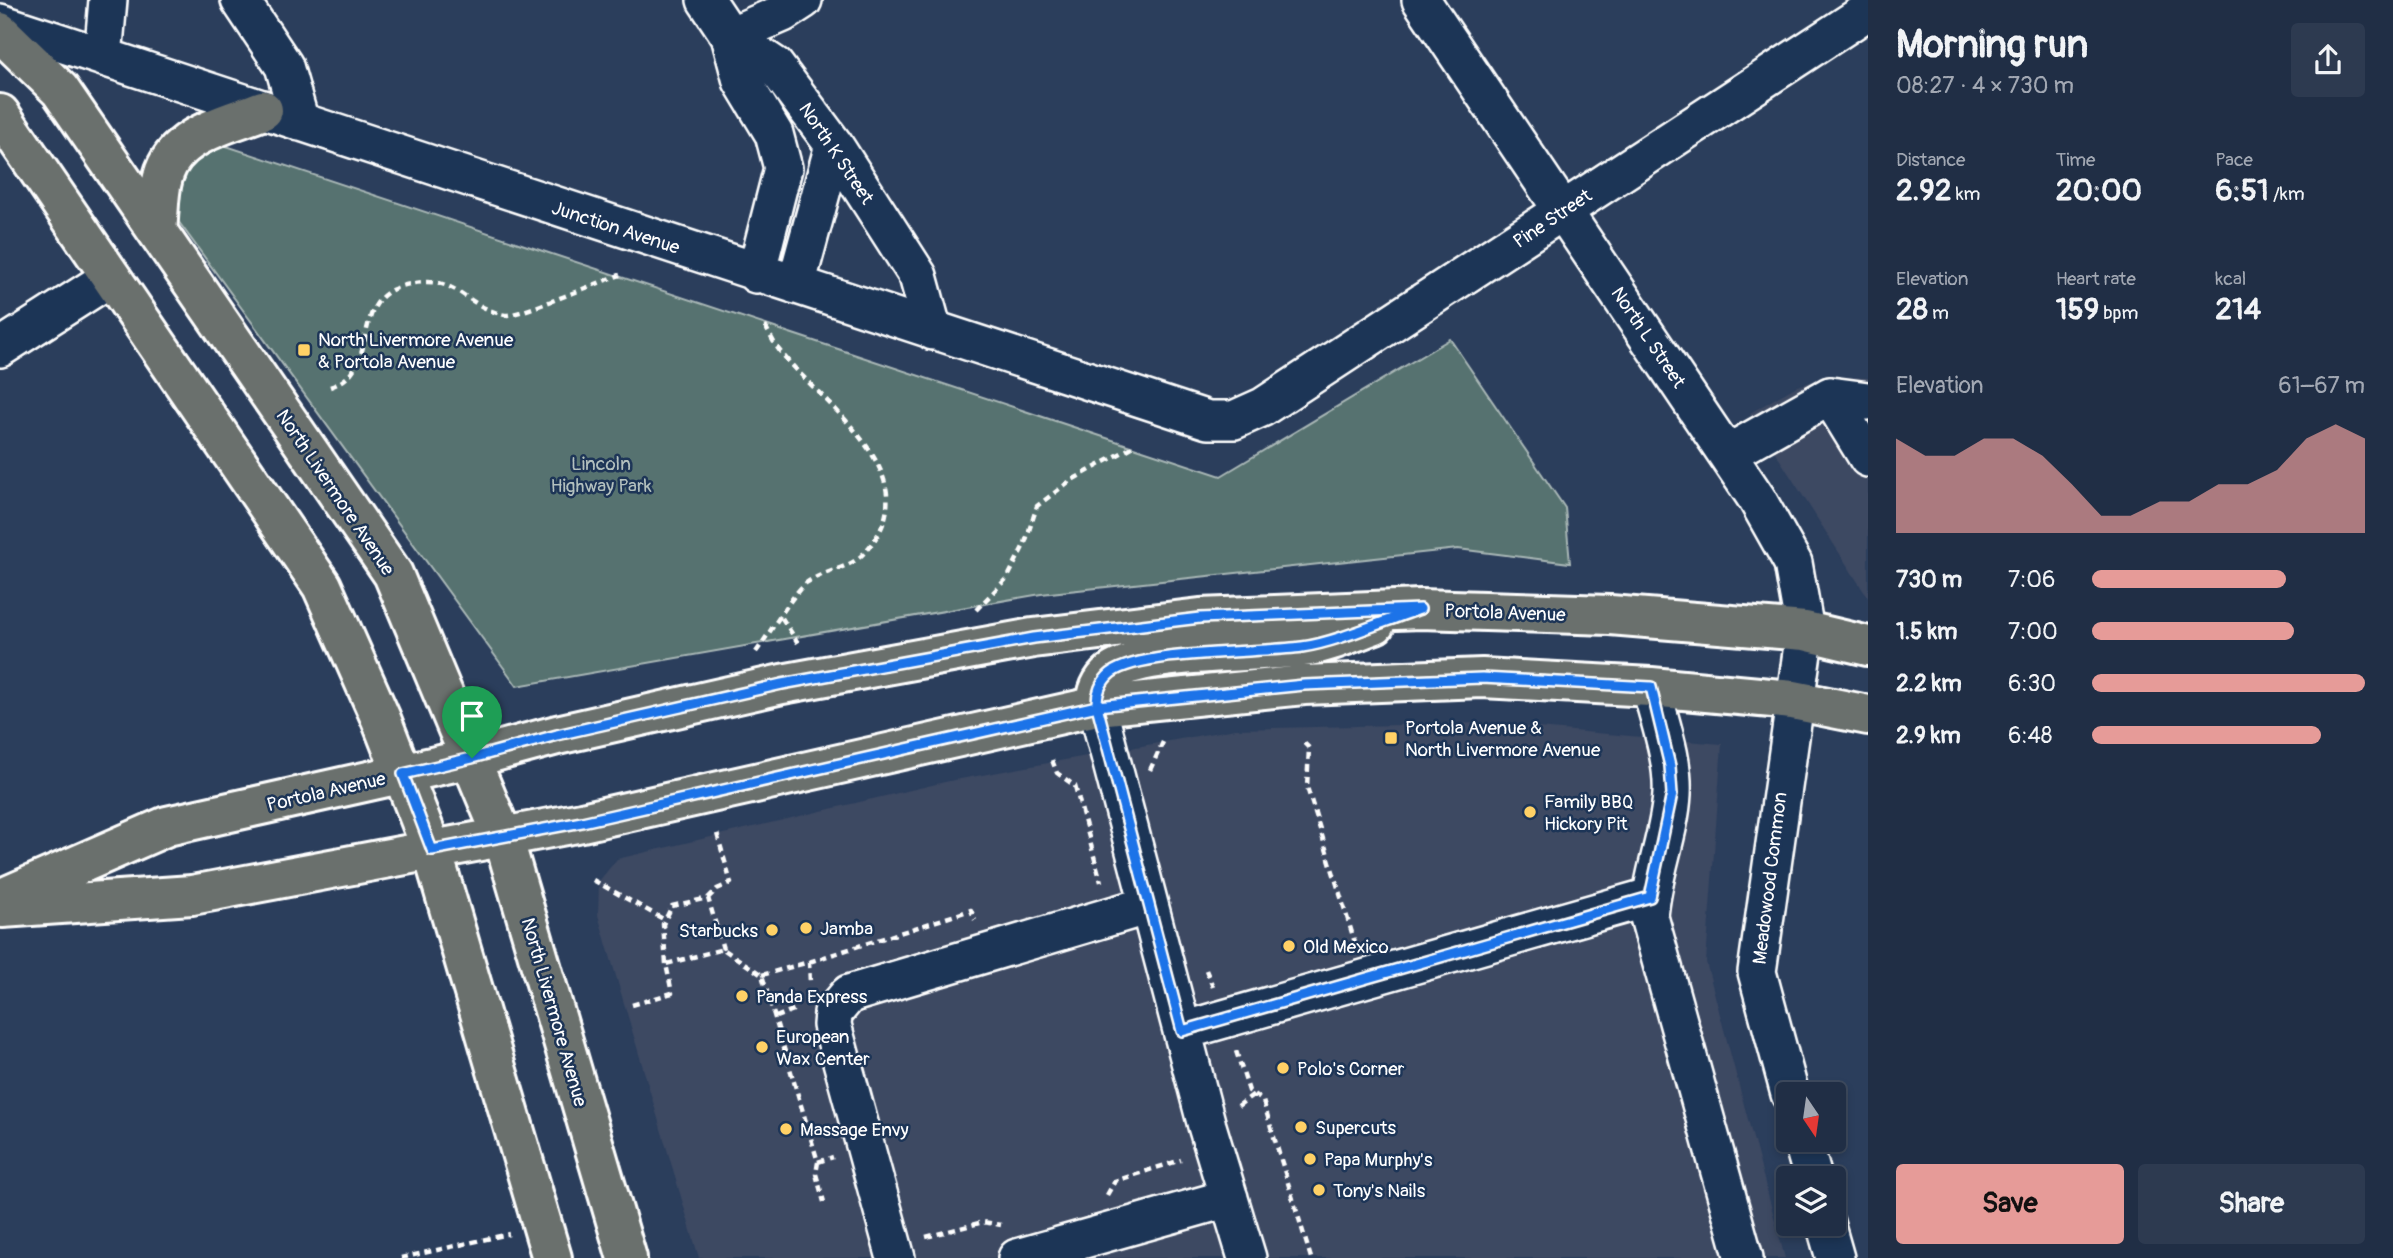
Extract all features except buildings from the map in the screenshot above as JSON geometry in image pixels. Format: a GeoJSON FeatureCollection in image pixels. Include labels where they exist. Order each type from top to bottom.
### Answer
{"type":"FeatureCollection","features":[{"type":"Feature","properties":{"kind":"main road","name":"North Livermore Avenue"},"geometry":{"type":"LineString","coordinates":[[0,32],[60,90],[393,574],[503,837],[627,1258]]}},
{"type":"Feature","properties":{"kind":"main road"},"geometry":{"type":"LineString","coordinates":[[157,231],[163,176],[174,153],[192,139],[263,110]]}},
{"type":"Feature","properties":{"kind":"main road"},"geometry":{"type":"LineString","coordinates":[[0,114],[322,586],[403,774],[432,850],[548,1242]]}},
{"type":"Feature","properties":{"kind":"main road"},"geometry":{"type":"LineString","coordinates":[[1097,706],[1102,682],[1111,673],[1126,665],[1211,653],[1305,647],[1420,609]]}},
{"type":"Feature","properties":{"kind":"main road","name":"Portola Avenue"},"geometry":{"type":"LineString","coordinates":[[0,899],[167,826],[403,774],[557,735],[782,684],[1034,638],[1200,618],[1420,609],[1610,615],[1805,632],[1868,646]]}},
{"type":"Feature","properties":{"kind":"main road"},"geometry":{"type":"LineString","coordinates":[[0,908],[192,895],[503,837],[1097,706],[1304,685],[1482,678],[1651,687],[1793,700],[1868,715]]}},
{"type":"Feature","properties":{"kind":"street"},"geometry":{"type":"LineString","coordinates":[[103,57],[108,0]]}},
{"type":"Feature","properties":{"kind":"street"},"geometry":{"type":"LineString","coordinates":[[240,0],[284,66],[300,122]]}},
{"type":"Feature","properties":{"kind":"street","name":"North K Street"},"geometry":{"type":"LineString","coordinates":[[706,0],[730,36],[775,66],[834,145],[918,276],[933,331]]}},
{"type":"Feature","properties":{"kind":"street"},"geometry":{"type":"LineString","coordinates":[[756,274],[783,168],[774,134],[742,81],[730,36],[783,13],[803,0]]}},
{"type":"Feature","properties":{"kind":"street","name":"North L Street"},"geometry":{"type":"LineString","coordinates":[[1421,0],[1757,499],[1793,563],[1805,632],[1793,700]]}},
{"type":"Feature","properties":{"kind":"street","name":"Pine Street"},"geometry":{"type":"LineString","coordinates":[[1234,421],[1264,407],[1868,11]]}},
{"type":"Feature","properties":{"kind":"street","name":"Junction Avenue"},"geometry":{"type":"LineString","coordinates":[[0,23],[756,274],[1208,420],[1234,421]]}},
{"type":"Feature","properties":{"kind":"street"},"geometry":{"type":"LineString","coordinates":[[796,285],[834,145]]}},
{"type":"Feature","properties":{"kind":"street"},"geometry":{"type":"LineString","coordinates":[[0,348],[111,277]]}},
{"type":"Feature","properties":{"kind":"street"},"geometry":{"type":"LineString","coordinates":[[1727,454],[1830,396],[1868,401]]}},
{"type":"Feature","properties":{"kind":"street"},"geometry":{"type":"LineString","coordinates":[[1830,396],[1868,458]]}},
{"type":"Feature","properties":{"kind":"street"},"geometry":{"type":"LineString","coordinates":[[1651,687],[1670,766],[1672,794],[1650,897],[1649,917],[1744,1258]]}},
{"type":"Feature","properties":{"kind":"street","name":"Meadowood Common"},"geometry":{"type":"LineString","coordinates":[[1787,1082],[1757,972],[1793,700]]}},
{"type":"Feature","properties":{"kind":"street"},"geometry":{"type":"LineString","coordinates":[[1097,706],[1182,1031],[1247,1258]]}},
{"type":"Feature","properties":{"kind":"street"},"geometry":{"type":"LineString","coordinates":[[1182,1031],[1650,897]]}},
{"type":"Feature","properties":{"kind":"street"},"geometry":{"type":"LineString","coordinates":[[907,1249],[832,1025],[833,1013],[849,994],[1149,905]]}},
{"type":"Feature","properties":{"kind":"street"},"geometry":{"type":"LineString","coordinates":[[1017,1258],[1228,1198]]}},
{"type":"Feature","properties":{"kind":"street"},"geometry":{"type":"LineString","coordinates":[[1829,1236],[1835,1258]]}},
{"type":"Feature","properties":{"kind":"path"},"geometry":{"type":"LineString","coordinates":[[330,387],[342,383],[358,368],[363,352],[365,325],[377,304],[399,286],[433,281],[461,291],[484,306],[507,316],[537,308],[560,295],[620,275]]}},
{"type":"Feature","properties":{"kind":"path"},"geometry":{"type":"LineString","coordinates":[[754,654],[805,584],[860,557],[879,537],[889,506],[886,480],[874,454],[778,348],[763,322]]}},
{"type":"Feature","properties":{"kind":"path"},"geometry":{"type":"LineString","coordinates":[[968,618],[1008,577],[1025,543],[1037,506],[1070,481],[1136,446]]}},
{"type":"Feature","properties":{"kind":"path"},"geometry":{"type":"LineString","coordinates":[[782,618],[789,634],[805,652]]}},
{"type":"Feature","properties":{"kind":"path"},"geometry":{"type":"LineString","coordinates":[[1304,743],[1309,748],[1307,788],[1357,950]]}},
{"type":"Feature","properties":{"kind":"path"},"geometry":{"type":"LineString","coordinates":[[1052,760],[1057,773],[1075,786],[1104,893]]}},
{"type":"Feature","properties":{"kind":"path"},"geometry":{"type":"LineString","coordinates":[[632,1005],[672,993],[666,964],[665,920],[672,906],[708,898],[717,889],[732,883],[715,828]]}},
{"type":"Feature","properties":{"kind":"path"},"geometry":{"type":"LineString","coordinates":[[593,880],[665,920]]}},
{"type":"Feature","properties":{"kind":"path"},"geometry":{"type":"LineString","coordinates":[[708,898],[723,949],[762,975],[818,1162],[816,1174],[824,1202]]}},
{"type":"Feature","properties":{"kind":"path"},"geometry":{"type":"LineString","coordinates":[[666,964],[723,949]]}},
{"type":"Feature","properties":{"kind":"path"},"geometry":{"type":"LineString","coordinates":[[762,975],[809,962],[810,988]]}},
{"type":"Feature","properties":{"kind":"path"},"geometry":{"type":"LineString","coordinates":[[776,1017],[800,1007]]}},
{"type":"Feature","properties":{"kind":"path"},"geometry":{"type":"LineString","coordinates":[[1231,1041],[1249,1091],[1263,1101],[1311,1258]]}},
{"type":"Feature","properties":{"kind":"path"},"geometry":{"type":"LineString","coordinates":[[1237,1106],[1254,1094]]}},
{"type":"Feature","properties":{"kind":"path"},"geometry":{"type":"LineString","coordinates":[[818,1162],[841,1155]]}},
{"type":"Feature","properties":{"kind":"path"},"geometry":{"type":"LineString","coordinates":[[1096,1198],[1108,1195],[1115,1181],[1193,1156]]}},
{"type":"Feature","properties":{"kind":"path"},"geometry":{"type":"LineString","coordinates":[[907,1249],[983,1222],[997,1226],[1009,1223]]}},
{"type":"Feature","properties":{"kind":"path"},"geometry":{"type":"LineString","coordinates":[[401,1258],[548,1242]]}},
{"type":"Feature","properties":{"kind":"shaded area"},"geometry":{"type":"Polygon","coordinates":[[[1829,376],[1868,378],[1868,598],[1750,413],[1795,387],[1829,376]]]}},
{"type":"Feature","properties":{"kind":"shaded area"},"geometry":{"type":"Polygon","coordinates":[[[1480,723],[1722,744],[1706,962],[1776,1224],[1776,1236],[1779,1236],[1785,1258],[699,1258],[598,915],[599,881],[617,859],[949,781],[1235,729],[1480,723]]]}},
{"type":"Feature","properties":{"kind":"green space","name":"Lincoln Highway Park"},"geometry":{"type":"Polygon","coordinates":[[[181,131],[1221,476],[1450,339],[1565,508],[1570,563],[1458,549],[1041,594],[517,686],[154,188],[181,131]]]}},
{"type":"Feature","properties":{"kind":"place","name":"North Livermore Avenue & Portola Avenue"},"geometry":{"type":"Point","coordinates":[304,350]}},
{"type":"Feature","properties":{"kind":"place","name":"Portola Avenue & North Livermore Avenue"},"geometry":{"type":"Point","coordinates":[1391,738]}},
{"type":"Feature","properties":{"kind":"place","name":"Family BBQ Hickory Pit"},"geometry":{"type":"Point","coordinates":[1530,812]}},
{"type":"Feature","properties":{"kind":"place","name":"Jamba"},"geometry":{"type":"Point","coordinates":[806,928]}},
{"type":"Feature","properties":{"kind":"place","name":"Starbucks"},"geometry":{"type":"Point","coordinates":[772,930]}},
{"type":"Feature","properties":{"kind":"place","name":"Old Mexico"},"geometry":{"type":"Point","coordinates":[1289,946]}},
{"type":"Feature","properties":{"kind":"place","name":"Panda Express"},"geometry":{"type":"Point","coordinates":[742,996]}},
{"type":"Feature","properties":{"kind":"place","name":"European Wax Center"},"geometry":{"type":"Point","coordinates":[762,1047]}},
{"type":"Feature","properties":{"kind":"place","name":"Polo's Corner"},"geometry":{"type":"Point","coordinates":[1283,1068]}},
{"type":"Feature","properties":{"kind":"place","name":"Supercuts"},"geometry":{"type":"Point","coordinates":[1301,1127]}},
{"type":"Feature","properties":{"kind":"place","name":"Massage Envy"},"geometry":{"type":"Point","coordinates":[786,1129]}},
{"type":"Feature","properties":{"kind":"place","name":"Papa Murphy's"},"geometry":{"type":"Point","coordinates":[1310,1159]}},
{"type":"Feature","properties":{"kind":"place","name":"Tony's Nails"},"geometry":{"type":"Point","coordinates":[1319,1190]}},
{"type":"Feature","properties":{"kind":"route"},"geometry":{"type":"LineString","coordinates":[[472,758],[403,774],[432,850],[582,822],[1097,706],[1304,685],[1482,678],[1651,687],[1670,766],[1672,794],[1650,897],[1182,1031],[1097,706],[1102,682],[1118,668],[1137,662],[1211,653],[1305,647],[1420,609],[1200,618],[1034,638],[782,684],[557,735],[472,758]]}}]}
